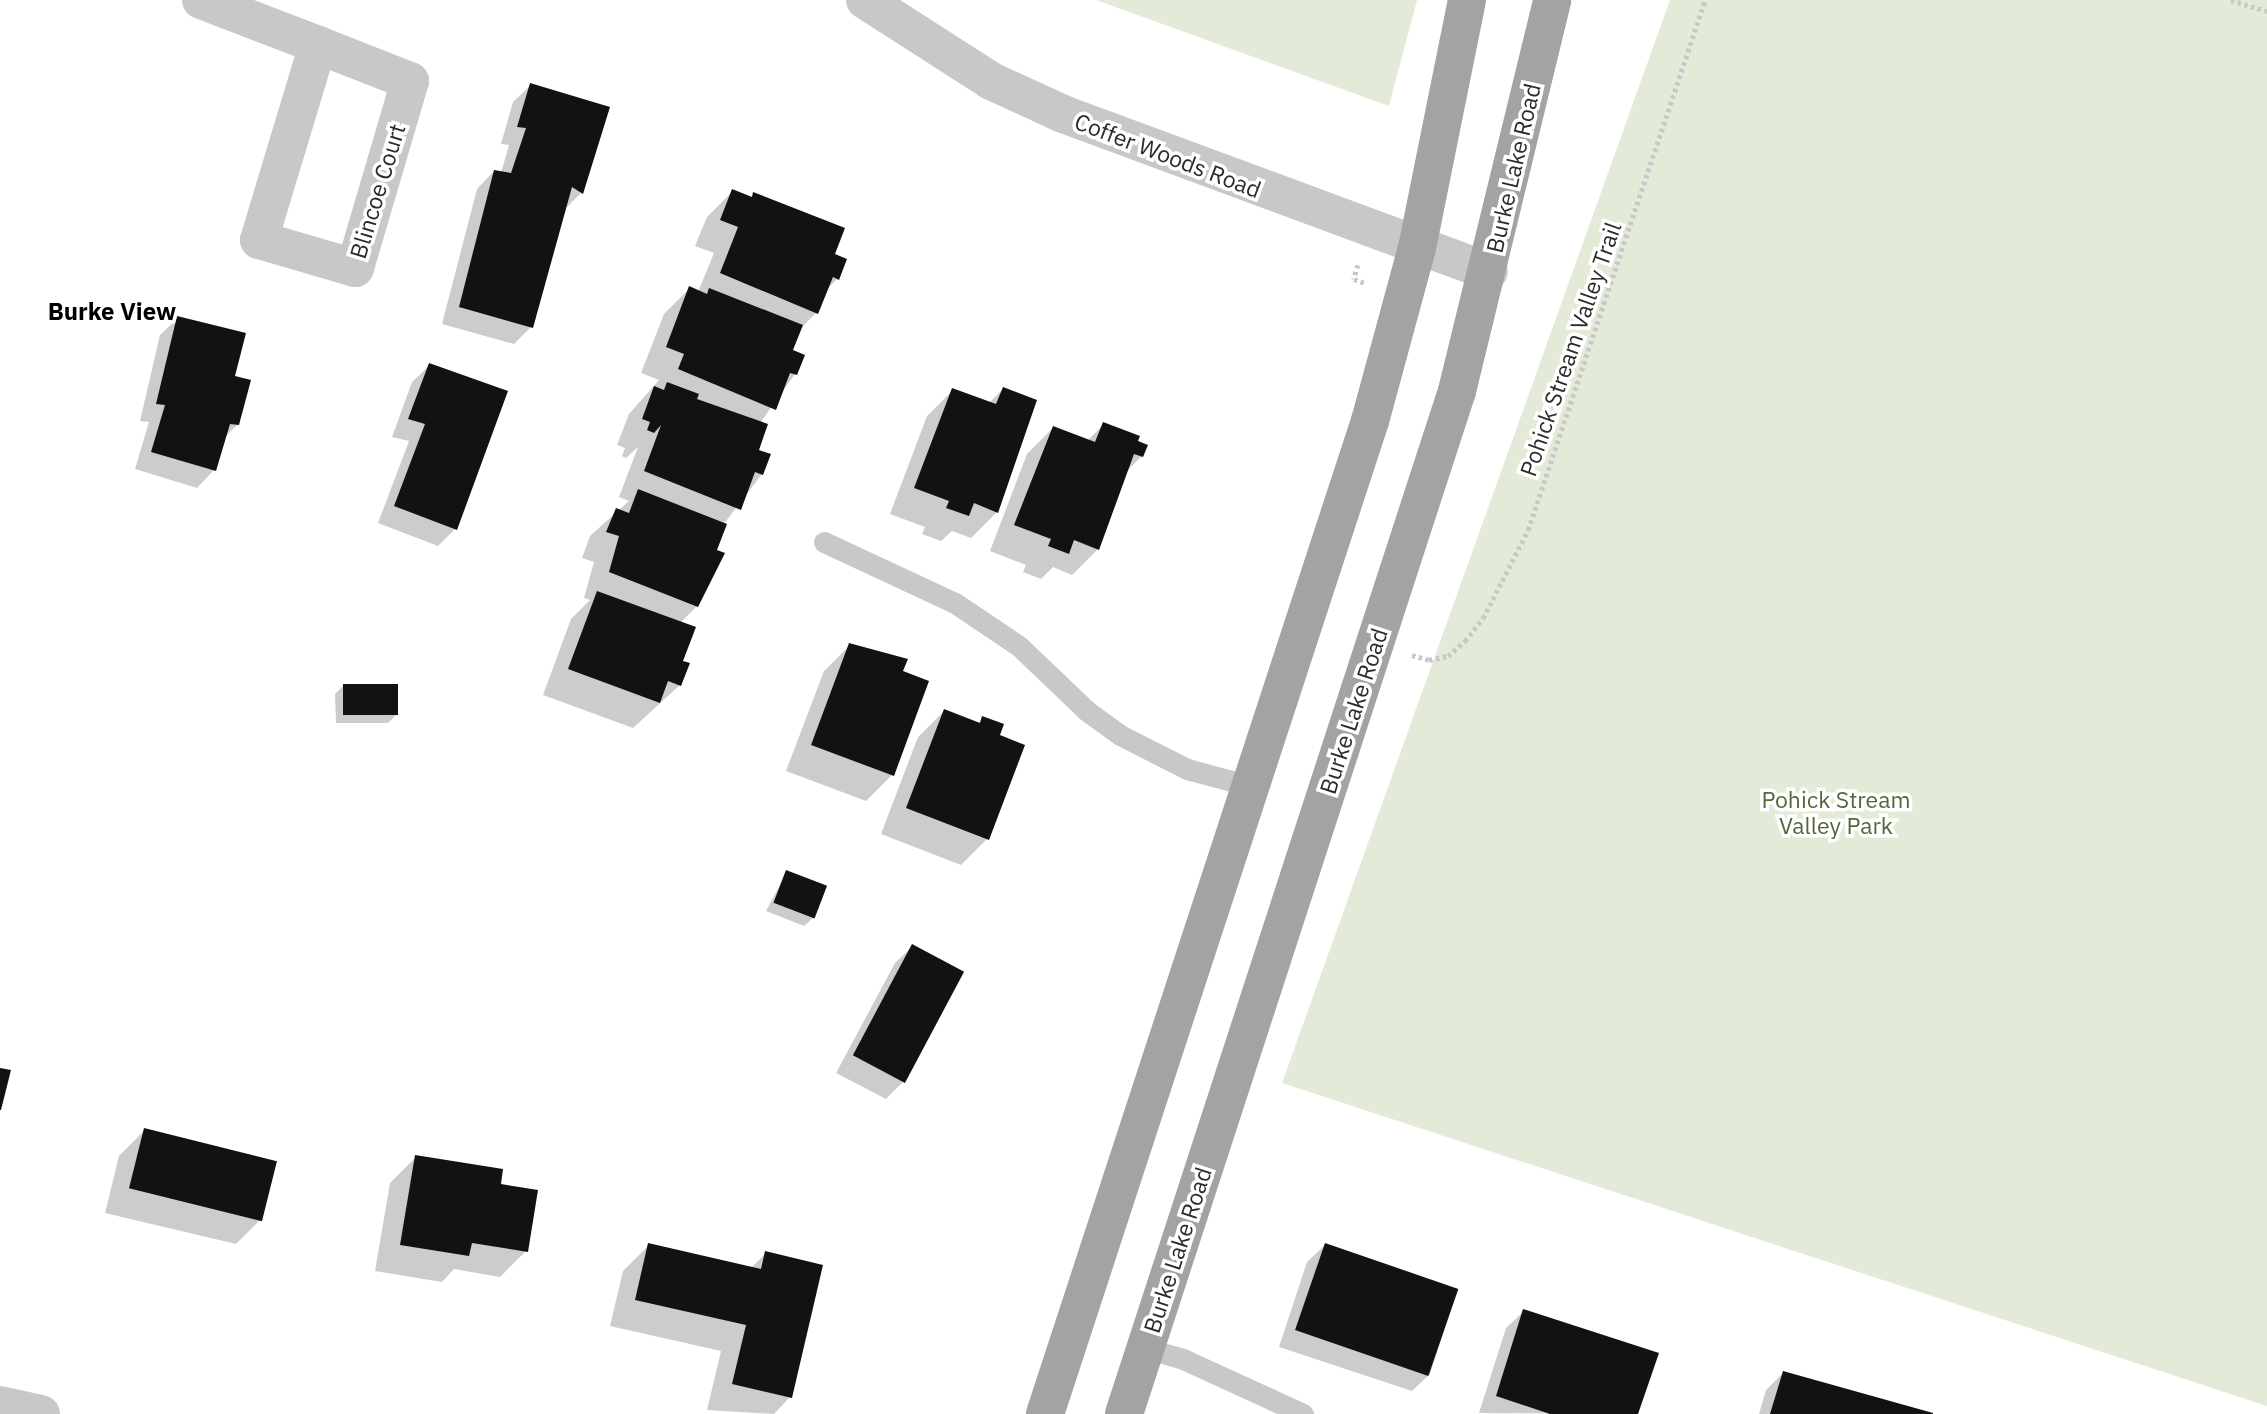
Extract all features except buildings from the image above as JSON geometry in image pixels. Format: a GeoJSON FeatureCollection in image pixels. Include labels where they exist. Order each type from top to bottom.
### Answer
{"type":"FeatureCollection","features":[{"type":"Feature","properties":{"kind":"main road"},"geometry":{"type":"LineString","coordinates":[[1045,1414],[1370,421],[1417,248],[1467,0]]}},
{"type":"Feature","properties":{"kind":"main road","name":"Burke Lake Road"},"geometry":{"type":"LineString","coordinates":[[1124,1414],[1446,427],[1489,272],[1552,0]]}},
{"type":"Feature","properties":{"kind":"street","name":"Blincoe Court"},"geometry":{"type":"LineString","coordinates":[[201,0],[410,80],[355,268],[259,240],[318,45]]}},
{"type":"Feature","properties":{"kind":"street","name":"Coffer Woods Road"},"geometry":{"type":"LineString","coordinates":[[865,0],[943,54],[1039,103],[1140,146],[1489,272]]}},
{"type":"Feature","properties":{"kind":"street"},"geometry":{"type":"LineString","coordinates":[[0,1405],[41,1414]]}},
{"type":"Feature","properties":{"kind":"lane"},"geometry":{"type":"LineString","coordinates":[[824,542],[955,603],[1019,646],[1087,711],[1119,735],[1187,769],[1250,786]]}},
{"type":"Feature","properties":{"kind":"lane"},"geometry":{"type":"LineString","coordinates":[[1145,1349],[1183,1359],[1280,1411],[1303,1414]]}},
{"type":"Feature","properties":{"kind":"path","name":"Pohick Stream Valley Trail"},"geometry":{"type":"LineString","coordinates":[[1411,655],[1429,660],[1448,656],[1465,641],[1483,618],[1528,530],[1705,0]]}},
{"type":"Feature","properties":{"kind":"path"},"geometry":{"type":"LineString","coordinates":[[2231,0],[2267,10]]}},
{"type":"Feature","properties":{"kind":"green space"},"geometry":{"type":"Polygon","coordinates":[[[1096,0],[1417,0],[1389,106],[1096,0]]]}},
{"type":"Feature","properties":{"kind":"green space","name":"Pohick Stream Valley Park"},"geometry":{"type":"Polygon","coordinates":[[[1670,0],[2267,0],[2267,1406],[1282,1083],[1670,0]]]}},
{"type":"Feature","properties":{"kind":"district","name":"Burke View"},"geometry":{"type":"Point","coordinates":[112,312]}}]}
